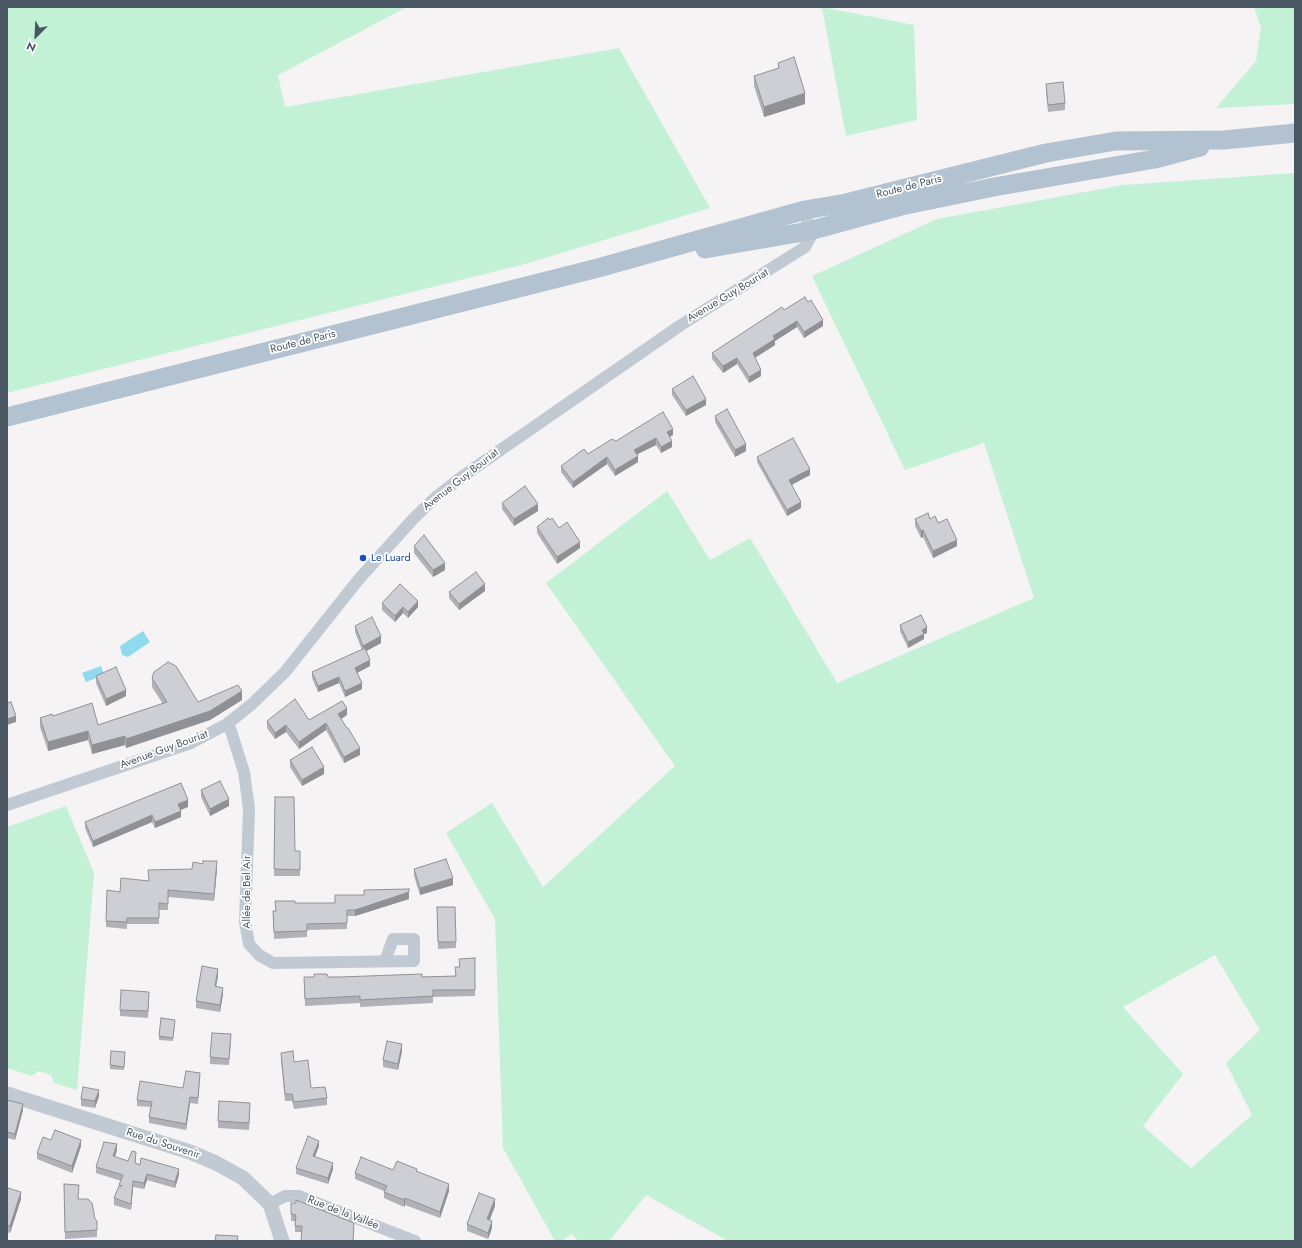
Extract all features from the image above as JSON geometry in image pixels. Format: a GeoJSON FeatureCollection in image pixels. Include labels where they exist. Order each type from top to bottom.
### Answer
{"type":"FeatureCollection","features":[{"type":"Feature","properties":{"kind":"main road","name":"Route de Paris"},"geometry":{"type":"LineString","coordinates":[[7,417],[598,268],[805,210],[846,203],[1046,153],[1116,141],[1224,140],[1295,133]]}},
{"type":"Feature","properties":{"kind":"main road","name":"Route de Paris"},"geometry":{"type":"LineString","coordinates":[[598,268],[809,232],[909,205],[994,187],[1155,159],[1224,140]]}},
{"type":"Feature","properties":{"kind":"street"},"geometry":{"type":"LineString","coordinates":[[805,210],[809,232]]}},
{"type":"Feature","properties":{"kind":"street","name":"Avenue Guy Bouriat"},"geometry":{"type":"LineString","coordinates":[[7,805],[191,743],[227,724],[252,704],[285,672],[359,579],[414,518],[436,497],[463,476],[681,325],[794,256],[805,247],[810,238],[809,232]]}},
{"type":"Feature","properties":{"kind":"street","name":"Allée de Bel Air"},"geometry":{"type":"LineString","coordinates":[[227,724],[231,731],[244,772],[249,809],[245,922],[249,944],[259,955],[272,963],[385,961]]}},
{"type":"Feature","properties":{"kind":"street","name":"Rue du Souvenir"},"geometry":{"type":"LineString","coordinates":[[7,1094],[190,1152],[216,1163],[243,1178],[270,1204],[282,1241]]}},
{"type":"Feature","properties":{"kind":"street","name":"Rue de la Vallée"},"geometry":{"type":"LineString","coordinates":[[270,1204],[285,1196],[300,1196],[415,1241]]}},
{"type":"Feature","properties":{"kind":"green space"},"geometry":{"type":"Polygon","coordinates":[[[7,7],[407,7],[278,75],[285,107],[619,48],[710,208],[525,264],[7,393],[7,7]]]}},
{"type":"Feature","properties":{"kind":"green space"},"geometry":{"type":"Polygon","coordinates":[[[822,7],[914,25],[917,120],[846,136],[822,7]]]}},
{"type":"Feature","properties":{"kind":"green space"},"geometry":{"type":"Polygon","coordinates":[[[1254,7],[1295,7],[1295,104],[1216,108],[1256,61],[1261,27],[1254,7]]]}},
{"type":"Feature","properties":{"kind":"green space"},"geometry":{"type":"Polygon","coordinates":[[[1295,173],[1295,1241],[728,1241],[646,1195],[609,1241],[579,1241],[571,1234],[562,1241],[555,1241],[503,1148],[495,919],[446,833],[492,803],[543,887],[675,766],[546,583],[667,491],[710,560],[750,538],[837,683],[1034,598],[984,443],[905,470],[812,276],[937,219],[1123,185],[1295,173]],[[1215,955],[1123,1007],[1183,1074],[1143,1126],[1191,1168],[1252,1115],[1226,1063],[1260,1030],[1215,955]]]}},
{"type":"Feature","properties":{"kind":"green space"},"geometry":{"type":"Polygon","coordinates":[[[66,806],[94,873],[77,1090],[54,1083],[51,1075],[39,1071],[32,1076],[7,1068],[7,827],[66,806]]]}},
{"type":"Feature","properties":{"kind":"water"},"geometry":{"type":"Polygon","coordinates":[[[143,631],[150,642],[128,657],[122,655],[120,646],[143,631]]]}},
{"type":"Feature","properties":{"kind":"water"},"geometry":{"type":"Polygon","coordinates":[[[101,666],[104,675],[86,682],[82,673],[101,666]]]}},
{"type":"Feature","properties":{"kind":"building"},"geometry":{"type":"Polygon","coordinates":[[[794,57],[805,93],[764,107],[754,76],[779,68],[778,63],[794,57]]]}},
{"type":"Feature","properties":{"kind":"building"},"geometry":{"type":"Polygon","coordinates":[[[1063,82],[1065,103],[1048,105],[1046,84],[1063,82]]]}},
{"type":"Feature","properties":{"kind":"building"},"geometry":{"type":"Polygon","coordinates":[[[805,297],[808,302],[811,300],[823,320],[804,332],[797,321],[773,336],[775,339],[753,353],[761,370],[749,377],[737,358],[723,366],[712,353],[782,307],[784,310],[805,297]]]}},
{"type":"Feature","properties":{"kind":"building"},"geometry":{"type":"Polygon","coordinates":[[[693,376],[706,399],[686,410],[672,389],[693,376]]]}},
{"type":"Feature","properties":{"kind":"building"},"geometry":{"type":"Polygon","coordinates":[[[727,409],[746,444],[735,450],[715,416],[727,409]]]}},
{"type":"Feature","properties":{"kind":"building"},"geometry":{"type":"Polygon","coordinates":[[[663,412],[673,429],[667,432],[672,441],[661,447],[656,438],[634,450],[638,456],[615,470],[607,457],[573,482],[561,466],[584,449],[588,454],[612,439],[616,441],[663,412]]]}},
{"type":"Feature","properties":{"kind":"building"},"geometry":{"type":"Polygon","coordinates":[[[793,438],[810,469],[789,480],[801,502],[787,510],[757,457],[793,438]]]}},
{"type":"Feature","properties":{"kind":"building"},"geometry":{"type":"Polygon","coordinates":[[[525,486],[538,504],[514,519],[502,503],[525,486]]]}},
{"type":"Feature","properties":{"kind":"building"},"geometry":{"type":"Polygon","coordinates":[[[928,513],[930,519],[935,516],[938,523],[947,519],[957,540],[933,551],[923,530],[921,531],[915,519],[928,513]]]}},
{"type":"Feature","properties":{"kind":"building"},"geometry":{"type":"Polygon","coordinates":[[[548,518],[550,520],[552,518],[559,528],[567,522],[580,542],[557,557],[537,527],[548,518]]]}},
{"type":"Feature","properties":{"kind":"building"},"geometry":{"type":"Polygon","coordinates":[[[424,535],[445,563],[433,570],[414,546],[424,535]]]}},
{"type":"Feature","properties":{"kind":"building"},"geometry":{"type":"Polygon","coordinates":[[[476,572],[485,584],[459,604],[449,592],[476,572]]]}},
{"type":"Feature","properties":{"kind":"building"},"geometry":{"type":"Polygon","coordinates":[[[400,584],[418,601],[408,612],[403,607],[395,616],[382,603],[400,584]]]}},
{"type":"Feature","properties":{"kind":"building"},"geometry":{"type":"Polygon","coordinates":[[[921,615],[927,627],[922,630],[924,634],[908,642],[900,625],[921,615]]]}},
{"type":"Feature","properties":{"kind":"building"},"geometry":{"type":"Polygon","coordinates":[[[372,617],[381,636],[363,646],[355,626],[372,617]]]}},
{"type":"Feature","properties":{"kind":"building"},"geometry":{"type":"Polygon","coordinates":[[[365,648],[370,660],[355,668],[362,683],[345,691],[339,677],[318,686],[312,672],[365,648]]]}},
{"type":"Feature","properties":{"kind":"building"},"geometry":{"type":"Polygon","coordinates":[[[168,662],[176,666],[198,702],[238,685],[242,691],[210,711],[126,739],[125,736],[92,745],[88,731],[48,742],[40,718],[52,714],[53,716],[92,703],[98,725],[167,702],[152,678],[154,672],[168,662]]]}},
{"type":"Feature","properties":{"kind":"building"},"geometry":{"type":"Polygon","coordinates":[[[116,667],[126,690],[106,699],[96,676],[116,667]]]}},
{"type":"Feature","properties":{"kind":"building"},"geometry":{"type":"Polygon","coordinates":[[[295,699],[309,720],[342,701],[347,708],[338,714],[360,748],[344,757],[326,723],[299,742],[286,725],[275,733],[267,721],[295,699]]]}},
{"type":"Feature","properties":{"kind":"building"},"geometry":{"type":"Polygon","coordinates":[[[11,702],[16,716],[7,719],[7,703],[11,702]]]}},
{"type":"Feature","properties":{"kind":"building"},"geometry":{"type":"Polygon","coordinates":[[[312,747],[324,767],[302,780],[290,760],[312,747]]]}},
{"type":"Feature","properties":{"kind":"building"},"geometry":{"type":"Polygon","coordinates":[[[220,781],[229,799],[210,809],[201,790],[220,781]]]}},
{"type":"Feature","properties":{"kind":"building"},"geometry":{"type":"Polygon","coordinates":[[[181,783],[188,800],[178,804],[181,811],[155,822],[152,815],[93,841],[85,822],[181,783]]]}},
{"type":"Feature","properties":{"kind":"building"},"geometry":{"type":"Polygon","coordinates":[[[275,797],[294,797],[295,851],[300,851],[300,870],[274,869],[275,797]]]}},
{"type":"Feature","properties":{"kind":"building"},"geometry":{"type":"Polygon","coordinates":[[[446,859],[453,878],[420,888],[414,869],[446,859]]]}},
{"type":"Feature","properties":{"kind":"building"},"geometry":{"type":"Polygon","coordinates":[[[203,861],[217,861],[214,894],[168,890],[168,904],[159,903],[159,918],[127,918],[127,922],[106,921],[107,890],[120,892],[121,878],[149,881],[148,870],[192,869],[193,862],[203,864],[203,861]]]}},
{"type":"Feature","properties":{"kind":"building"},"geometry":{"type":"Polygon","coordinates":[[[409,889],[409,892],[355,910],[347,910],[347,923],[307,924],[307,931],[274,932],[273,911],[276,911],[275,901],[295,901],[295,903],[335,903],[335,895],[364,895],[364,890],[409,889]]]}},
{"type":"Feature","properties":{"kind":"building"},"geometry":{"type":"Polygon","coordinates":[[[437,907],[455,907],[456,942],[438,942],[437,907]]]}},
{"type":"Feature","properties":{"kind":"building"},"geometry":{"type":"Polygon","coordinates":[[[475,958],[475,990],[433,990],[433,996],[360,1000],[360,996],[305,999],[304,977],[314,977],[314,974],[327,974],[328,977],[422,974],[422,977],[456,976],[455,967],[460,967],[459,959],[475,958]]]}},
{"type":"Feature","properties":{"kind":"building"},"geometry":{"type":"Polygon","coordinates":[[[202,966],[218,969],[215,986],[223,988],[220,1005],[196,1001],[202,966]]]}},
{"type":"Feature","properties":{"kind":"building"},"geometry":{"type":"Polygon","coordinates":[[[121,990],[149,992],[148,1011],[120,1010],[121,990]]]}},
{"type":"Feature","properties":{"kind":"building"},"geometry":{"type":"Polygon","coordinates":[[[161,1018],[175,1020],[173,1038],[159,1036],[161,1018]]]}},
{"type":"Feature","properties":{"kind":"building"},"geometry":{"type":"Polygon","coordinates":[[[212,1033],[231,1034],[229,1059],[210,1057],[212,1033]]]}},
{"type":"Feature","properties":{"kind":"building"},"geometry":{"type":"Polygon","coordinates":[[[387,1041],[402,1044],[398,1064],[383,1060],[387,1041]]]}},
{"type":"Feature","properties":{"kind":"building"},"geometry":{"type":"Polygon","coordinates":[[[111,1051],[125,1052],[124,1067],[110,1065],[111,1051]]]}},
{"type":"Feature","properties":{"kind":"building"},"geometry":{"type":"Polygon","coordinates":[[[293,1051],[294,1062],[308,1060],[311,1088],[325,1087],[327,1098],[294,1102],[292,1094],[285,1094],[281,1053],[293,1051]]]}},
{"type":"Feature","properties":{"kind":"building"},"geometry":{"type":"Polygon","coordinates":[[[186,1071],[200,1073],[198,1098],[190,1097],[186,1124],[149,1117],[152,1102],[137,1100],[140,1081],[183,1088],[186,1071]]]}},
{"type":"Feature","properties":{"kind":"building"},"geometry":{"type":"Polygon","coordinates":[[[83,1087],[99,1090],[95,1101],[81,1099],[83,1087]]]}},
{"type":"Feature","properties":{"kind":"building"},"geometry":{"type":"Polygon","coordinates":[[[7,1100],[23,1104],[15,1134],[7,1132],[7,1100]]]}},
{"type":"Feature","properties":{"kind":"building"},"geometry":{"type":"Polygon","coordinates":[[[219,1101],[250,1103],[249,1123],[218,1121],[219,1101]]]}},
{"type":"Feature","properties":{"kind":"building"},"geometry":{"type":"Polygon","coordinates":[[[55,1130],[81,1140],[72,1166],[37,1153],[43,1137],[51,1140],[55,1130]]]}},
{"type":"Feature","properties":{"kind":"building"},"geometry":{"type":"Polygon","coordinates":[[[308,1136],[319,1141],[313,1156],[333,1163],[328,1178],[296,1168],[308,1136]]]}},
{"type":"Feature","properties":{"kind":"building"},"geometry":{"type":"Polygon","coordinates":[[[104,1142],[117,1144],[113,1156],[128,1161],[132,1151],[136,1152],[135,1163],[140,1165],[141,1158],[179,1169],[175,1182],[147,1174],[144,1183],[133,1181],[131,1204],[114,1198],[119,1186],[122,1186],[119,1185],[123,1175],[96,1167],[104,1142]]]}},
{"type":"Feature","properties":{"kind":"building"},"geometry":{"type":"Polygon","coordinates":[[[361,1157],[393,1170],[397,1161],[417,1169],[416,1171],[449,1184],[440,1212],[405,1198],[404,1200],[384,1192],[387,1186],[355,1173],[361,1157]]]}},
{"type":"Feature","properties":{"kind":"building"},"geometry":{"type":"Polygon","coordinates":[[[64,1184],[79,1185],[78,1199],[88,1199],[92,1203],[95,1219],[97,1221],[97,1230],[65,1232],[64,1184]]]}},
{"type":"Feature","properties":{"kind":"building"},"geometry":{"type":"Polygon","coordinates":[[[8,1188],[21,1192],[10,1226],[7,1225],[8,1188]]]}},
{"type":"Feature","properties":{"kind":"building"},"geometry":{"type":"Polygon","coordinates":[[[479,1193],[495,1199],[487,1219],[492,1221],[488,1233],[467,1224],[479,1193]]]}},
{"type":"Feature","properties":{"kind":"building"},"geometry":{"type":"Polygon","coordinates":[[[296,1200],[354,1223],[353,1241],[301,1241],[302,1226],[295,1226],[296,1215],[291,1214],[291,1203],[296,1203],[296,1200]]]}},
{"type":"Feature","properties":{"kind":"building"},"geometry":{"type":"Polygon","coordinates":[[[216,1235],[238,1236],[237,1241],[215,1241],[216,1235]]]}},
{"type":"Feature","properties":{"kind":"place","name":"Le Luard"},"geometry":{"type":"Point","coordinates":[363,558]}}]}
